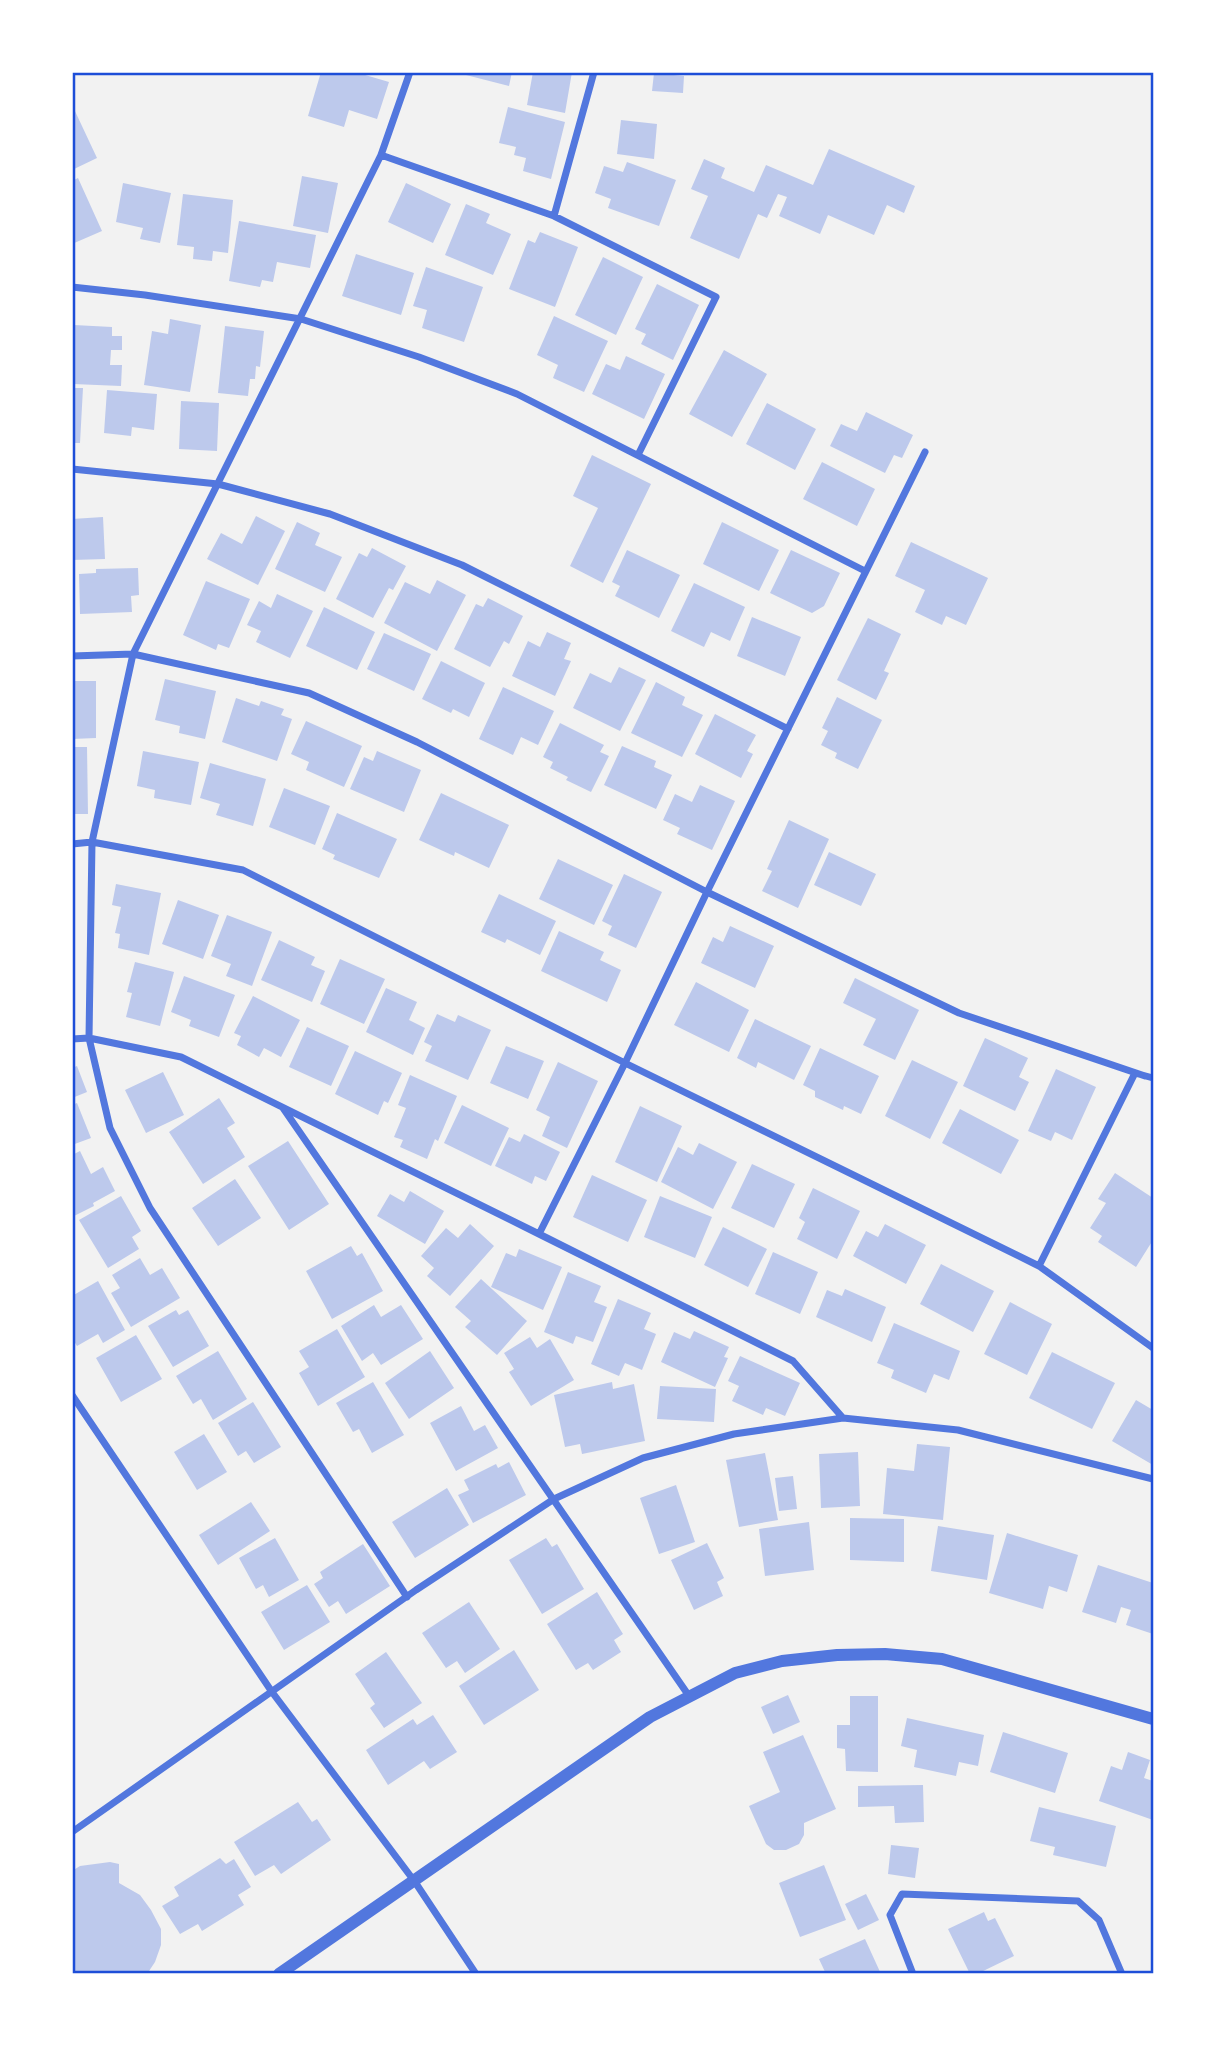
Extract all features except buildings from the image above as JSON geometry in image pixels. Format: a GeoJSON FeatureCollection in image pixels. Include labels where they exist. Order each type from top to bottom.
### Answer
{"type":"FeatureCollection","features":[{"type":"Feature","properties":{"kind":"street"},"geometry":{"type":"LineString","coordinates":[[407,1597],[150,1208],[110,1128],[89,1038],[92,842],[133,654],[381,155],[410,72]]}},
{"type":"Feature","properties":{"kind":"street"},"geometry":{"type":"LineString","coordinates":[[554,216],[594,72]]}},
{"type":"Feature","properties":{"kind":"street"},"geometry":{"type":"LineString","coordinates":[[381,155],[554,216],[716,297],[638,456]]}},
{"type":"Feature","properties":{"kind":"street"},"geometry":{"type":"LineString","coordinates":[[72,287],[145,295],[300,319],[419,357],[517,394],[865,571]]}},
{"type":"Feature","properties":{"kind":"street"},"geometry":{"type":"LineString","coordinates":[[539,1234],[925,452]]}},
{"type":"Feature","properties":{"kind":"street"},"geometry":{"type":"LineString","coordinates":[[72,470],[218,484],[330,514],[462,565],[788,729]]}},
{"type":"Feature","properties":{"kind":"street"},"geometry":{"type":"LineString","coordinates":[[72,656],[133,654],[309,693],[417,742],[707,892],[959,1013],[1149,1077]]}},
{"type":"Feature","properties":{"kind":"street"},"geometry":{"type":"LineString","coordinates":[[72,844],[92,842],[243,870],[625,1063],[1039,1266],[1153,1348]]}},
{"type":"Feature","properties":{"kind":"street"},"geometry":{"type":"LineString","coordinates":[[72,1039],[89,1038],[181,1057],[793,1361],[843,1418]]}},
{"type":"Feature","properties":{"kind":"street"},"geometry":{"type":"LineString","coordinates":[[1039,1266],[1135,1073],[1149,1077]]}},
{"type":"Feature","properties":{"kind":"street"},"geometry":{"type":"LineString","coordinates":[[283,1108],[689,1696]]}},
{"type":"Feature","properties":{"kind":"street"},"geometry":{"type":"LineString","coordinates":[[72,1395],[272,1692],[415,1882],[476,1974]]}},
{"type":"Feature","properties":{"kind":"street"},"geometry":{"type":"LineString","coordinates":[[72,1832],[407,1597],[554,1499],[643,1458],[734,1434],[843,1418],[958,1430],[1153,1479]]}},
{"type":"Feature","properties":{"kind":"street"},"geometry":{"type":"LineString","coordinates":[[279,1974],[650,1717],[735,1674],[782,1661],[837,1655],[885,1654],[942,1659],[1153,1719]]}},
{"type":"Feature","properties":{"kind":"street"},"geometry":{"type":"LineString","coordinates":[[913,1974],[890,1915],[902,1894],[1078,1901],[1099,1920],[1122,1974]]}}]}
